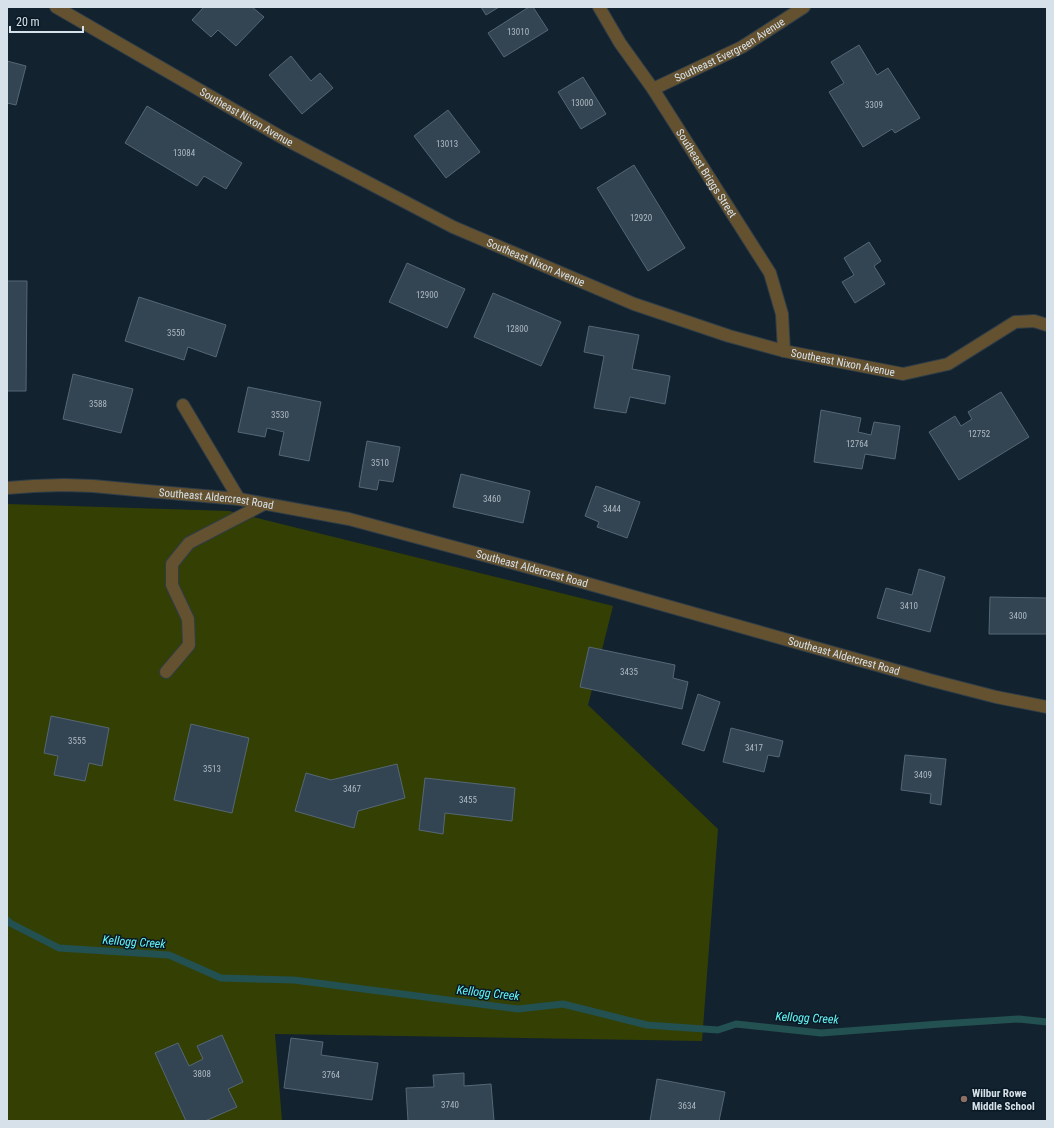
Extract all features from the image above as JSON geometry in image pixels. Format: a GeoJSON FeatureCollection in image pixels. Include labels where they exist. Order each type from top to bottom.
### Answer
{"type":"FeatureCollection","features":[{"type":"Feature","properties":{"kind":"street","name":"Southeast Nixon Avenue"},"geometry":{"type":"LineString","coordinates":[[56,7],[281,137],[454,227],[634,304],[729,336],[784,351],[903,374],[948,364],[1015,322],[1034,321],[1047,325]]}},
{"type":"Feature","properties":{"kind":"street","name":"Southeast Briggs Street"},"geometry":{"type":"LineString","coordinates":[[599,7],[620,43],[653,89],[770,273],[782,314],[784,351]]}},
{"type":"Feature","properties":{"kind":"street","name":"Southeast Evergreen Avenue"},"geometry":{"type":"LineString","coordinates":[[653,89],[742,47],[804,7]]}},
{"type":"Feature","properties":{"kind":"street"},"geometry":{"type":"LineString","coordinates":[[183,405],[239,499]]}},
{"type":"Feature","properties":{"kind":"street","name":"Southeast Aldercrest Road"},"geometry":{"type":"LineString","coordinates":[[7,488],[34,486],[94,486],[239,499],[357,521],[550,573],[930,680],[996,697],[1047,707]]}},
{"type":"Feature","properties":{"kind":"street"},"geometry":{"type":"LineString","coordinates":[[166,672],[189,645],[188,619],[172,585],[172,564],[189,543],[264,504]]}},
{"type":"Feature","properties":{"kind":"green space"},"geometry":{"type":"Polygon","coordinates":[[[7,504],[229,511],[613,606],[588,705],[718,829],[702,1041],[275,1034],[282,1121],[7,1121],[7,504]]]}},
{"type":"Feature","properties":{"kind":"building"},"geometry":{"type":"Polygon","coordinates":[[[204,7],[252,7],[264,17],[236,46],[218,30],[211,37],[192,20],[204,7]]]}},
{"type":"Feature","properties":{"kind":"building"},"geometry":{"type":"Polygon","coordinates":[[[481,7],[499,7],[486,15],[481,7]]]}},
{"type":"Feature","properties":{"kind":"building"},"geometry":{"type":"Polygon","coordinates":[[[529,7],[533,7],[548,30],[504,57],[488,33],[529,7]]]}},
{"type":"Feature","properties":{"kind":"building"},"geometry":{"type":"Polygon","coordinates":[[[859,45],[877,75],[888,68],[920,118],[895,133],[892,129],[863,147],[829,92],[844,83],[831,62],[859,45]]]}},
{"type":"Feature","properties":{"kind":"building"},"geometry":{"type":"Polygon","coordinates":[[[291,56],[311,81],[320,73],[333,88],[302,114],[269,75],[291,56]]]}},
{"type":"Feature","properties":{"kind":"building"},"geometry":{"type":"Polygon","coordinates":[[[7,61],[26,66],[16,105],[7,103],[7,61]]]}},
{"type":"Feature","properties":{"kind":"building"},"geometry":{"type":"Polygon","coordinates":[[[583,77],[606,114],[581,129],[558,92],[583,77]]]}},
{"type":"Feature","properties":{"kind":"building"},"geometry":{"type":"Polygon","coordinates":[[[147,106],[242,163],[226,189],[204,176],[197,186],[125,143],[147,106]]]}},
{"type":"Feature","properties":{"kind":"building"},"geometry":{"type":"Polygon","coordinates":[[[448,110],[480,152],[446,178],[414,136],[448,110]]]}},
{"type":"Feature","properties":{"kind":"building"},"geometry":{"type":"Polygon","coordinates":[[[634,165],[685,248],[648,271],[597,188],[634,165]]]}},
{"type":"Feature","properties":{"kind":"building"},"geometry":{"type":"Polygon","coordinates":[[[869,242],[881,261],[874,266],[885,284],[855,303],[842,282],[854,275],[844,258],[869,242]]]}},
{"type":"Feature","properties":{"kind":"building"},"geometry":{"type":"Polygon","coordinates":[[[407,263],[465,289],[447,328],[389,302],[407,263]]]}},
{"type":"Feature","properties":{"kind":"building"},"geometry":{"type":"Polygon","coordinates":[[[7,281],[27,281],[26,391],[7,391],[7,281]]]}},
{"type":"Feature","properties":{"kind":"building"},"geometry":{"type":"Polygon","coordinates":[[[493,293],[561,322],[541,366],[474,337],[493,293]]]}},
{"type":"Feature","properties":{"kind":"building"},"geometry":{"type":"Polygon","coordinates":[[[139,297],[226,325],[216,357],[188,347],[184,360],[125,341],[139,297]]]}},
{"type":"Feature","properties":{"kind":"building"},"geometry":{"type":"Polygon","coordinates":[[[589,326],[639,335],[632,369],[670,376],[665,404],[630,397],[626,413],[594,408],[604,356],[584,352],[589,326]]]}},
{"type":"Feature","properties":{"kind":"building"},"geometry":{"type":"Polygon","coordinates":[[[73,374],[133,389],[121,433],[63,419],[73,374]]]}},
{"type":"Feature","properties":{"kind":"building"},"geometry":{"type":"Polygon","coordinates":[[[248,387],[321,402],[309,461],[279,455],[284,432],[267,428],[265,437],[238,432],[248,387]]]}},
{"type":"Feature","properties":{"kind":"building"},"geometry":{"type":"Polygon","coordinates":[[[1001,392],[1029,437],[959,480],[929,432],[955,416],[961,426],[972,419],[968,412],[1001,392]]]}},
{"type":"Feature","properties":{"kind":"building"},"geometry":{"type":"Polygon","coordinates":[[[821,410],[861,418],[858,432],[871,435],[874,422],[900,426],[895,459],[865,454],[862,469],[814,462],[821,410]]]}},
{"type":"Feature","properties":{"kind":"building"},"geometry":{"type":"Polygon","coordinates":[[[367,441],[400,447],[393,482],[379,480],[377,490],[359,487],[367,441]]]}},
{"type":"Feature","properties":{"kind":"building"},"geometry":{"type":"Polygon","coordinates":[[[461,474],[530,491],[523,523],[453,507],[461,474]]]}},
{"type":"Feature","properties":{"kind":"building"},"geometry":{"type":"Polygon","coordinates":[[[596,486],[640,502],[627,538],[597,527],[599,522],[585,516],[596,486]]]}},
{"type":"Feature","properties":{"kind":"building"},"geometry":{"type":"Polygon","coordinates":[[[919,569],[945,577],[930,632],[877,618],[886,588],[912,595],[919,569]]]}},
{"type":"Feature","properties":{"kind":"building"},"geometry":{"type":"Polygon","coordinates":[[[990,597],[1047,598],[1047,634],[989,634],[990,597]]]}},
{"type":"Feature","properties":{"kind":"building"},"geometry":{"type":"Polygon","coordinates":[[[589,647],[675,665],[673,678],[688,682],[682,709],[580,687],[589,647]]]}},
{"type":"Feature","properties":{"kind":"building"},"geometry":{"type":"Polygon","coordinates":[[[698,694],[720,702],[704,751],[682,744],[698,694]]]}},
{"type":"Feature","properties":{"kind":"building"},"geometry":{"type":"Polygon","coordinates":[[[51,716],[109,728],[102,766],[89,763],[85,781],[54,775],[58,756],[44,753],[51,716]]]}},
{"type":"Feature","properties":{"kind":"building"},"geometry":{"type":"Polygon","coordinates":[[[191,724],[249,738],[232,813],[174,800],[191,724]]]}},
{"type":"Feature","properties":{"kind":"building"},"geometry":{"type":"Polygon","coordinates":[[[731,728],[783,741],[779,757],[768,755],[764,772],[723,762],[731,728]]]}},
{"type":"Feature","properties":{"kind":"building"},"geometry":{"type":"Polygon","coordinates":[[[905,755],[946,759],[941,805],[930,803],[931,794],[901,790],[905,755]]]}},
{"type":"Feature","properties":{"kind":"building"},"geometry":{"type":"Polygon","coordinates":[[[397,764],[405,798],[358,811],[354,828],[295,811],[306,773],[331,780],[397,764]]]}},
{"type":"Feature","properties":{"kind":"building"},"geometry":{"type":"Polygon","coordinates":[[[425,778],[515,788],[512,821],[445,813],[443,834],[419,830],[425,778]]]}},
{"type":"Feature","properties":{"kind":"building"},"geometry":{"type":"Polygon","coordinates":[[[222,1035],[243,1082],[228,1089],[237,1107],[205,1121],[186,1121],[155,1053],[178,1043],[189,1066],[203,1059],[197,1046],[222,1035]]]}},
{"type":"Feature","properties":{"kind":"building"},"geometry":{"type":"Polygon","coordinates":[[[291,1038],[323,1042],[321,1055],[378,1063],[372,1100],[284,1088],[291,1038]]]}},
{"type":"Feature","properties":{"kind":"building"},"geometry":{"type":"Polygon","coordinates":[[[464,1073],[464,1086],[491,1084],[494,1121],[408,1121],[406,1088],[434,1087],[433,1075],[464,1073]]]}},
{"type":"Feature","properties":{"kind":"building"},"geometry":{"type":"Polygon","coordinates":[[[657,1079],[725,1092],[719,1121],[650,1121],[657,1079]]]}},
{"type":"Feature","properties":{"kind":"waterway","name":"Kellogg Creek"},"geometry":{"type":"LineString","coordinates":[[7,920],[10,923],[59,948],[169,955],[221,978],[294,980],[518,1009],[563,1004],[647,1025],[718,1030],[736,1024],[821,1033],[1019,1019],[1047,1022]]}},
{"type":"Feature","properties":{"kind":"place","name":"Wilbur Rowe Middle School"},"geometry":{"type":"Point","coordinates":[964,1099]}}]}
